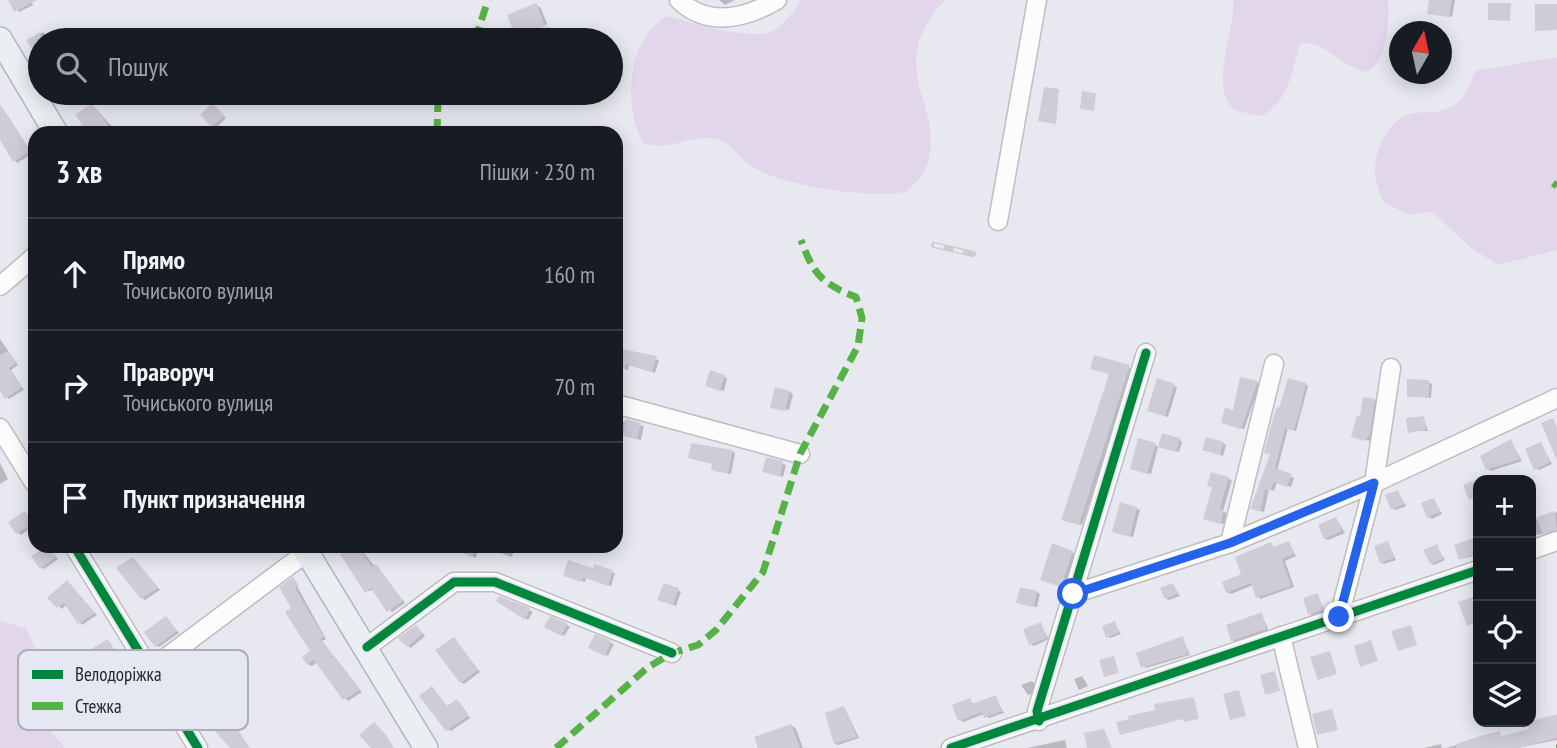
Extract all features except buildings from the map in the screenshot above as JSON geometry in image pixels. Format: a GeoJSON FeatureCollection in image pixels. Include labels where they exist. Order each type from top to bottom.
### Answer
{"type":"FeatureCollection","features":[{"type":"Feature","properties":{"kind":"main road"},"geometry":{"type":"LineString","coordinates":[[0,39],[28,86]]}},
{"type":"Feature","properties":{"kind":"main road"},"geometry":{"type":"LineString","coordinates":[[39,105],[52,126]]}},
{"type":"Feature","properties":{"kind":"main road"},"geometry":{"type":"LineString","coordinates":[[308,553],[426,748]]}},
{"type":"Feature","properties":{"kind":"street"},"geometry":{"type":"LineString","coordinates":[[679,0],[693,13],[717,19],[756,12],[777,0]]}},
{"type":"Feature","properties":{"kind":"street"},"geometry":{"type":"LineString","coordinates":[[998,221],[1037,0]]}},
{"type":"Feature","properties":{"kind":"street"},"geometry":{"type":"LineString","coordinates":[[0,286],[28,262]]}},
{"type":"Feature","properties":{"kind":"street"},"geometry":{"type":"LineString","coordinates":[[1039,721],[1037,711],[1146,353]]}},
{"type":"Feature","properties":{"kind":"street"},"geometry":{"type":"LineString","coordinates":[[1230,543],[1274,364]]}},
{"type":"Feature","properties":{"kind":"street"},"geometry":{"type":"LineString","coordinates":[[1339,617],[1374,483],[1391,368]]}},
{"type":"Feature","properties":{"kind":"street"},"geometry":{"type":"LineString","coordinates":[[1073,594],[1230,543],[1374,483],[1557,398]]}},
{"type":"Feature","properties":{"kind":"street"},"geometry":{"type":"LineString","coordinates":[[623,406],[800,454]]}},
{"type":"Feature","properties":{"kind":"street"},"geometry":{"type":"LineString","coordinates":[[0,428],[28,473]]}},
{"type":"Feature","properties":{"kind":"street"},"geometry":{"type":"LineString","coordinates":[[1536,549],[1557,541]]}},
{"type":"Feature","properties":{"kind":"street"},"geometry":{"type":"LineString","coordinates":[[78,553],[139,650]]}},
{"type":"Feature","properties":{"kind":"street"},"geometry":{"type":"LineString","coordinates":[[175,650],[300,553]]}},
{"type":"Feature","properties":{"kind":"street"},"geometry":{"type":"LineString","coordinates":[[951,748],[1039,721],[1473,571]]}},
{"type":"Feature","properties":{"kind":"street"},"geometry":{"type":"LineString","coordinates":[[367,647],[454,582],[495,582],[672,653]]}},
{"type":"Feature","properties":{"kind":"street"},"geometry":{"type":"LineString","coordinates":[[1281,636],[1308,748]]}},
{"type":"Feature","properties":{"kind":"street"},"geometry":{"type":"LineString","coordinates":[[187,730],[198,748]]}},
{"type":"Feature","properties":{"kind":"shaded area"},"geometry":{"type":"Polygon","coordinates":[[[801,0],[945,0],[926,25],[918,48],[917,69],[930,127],[931,147],[924,173],[908,191],[873,194],[803,185],[763,173],[716,139],[697,139],[660,146],[642,142],[632,109],[632,72],[644,39],[654,26],[668,16],[738,33],[766,33],[783,23],[801,0]]]}},
{"type":"Feature","properties":{"kind":"shaded area"},"geometry":{"type":"Polygon","coordinates":[[[1233,0],[1388,0],[1388,30],[1383,51],[1374,67],[1367,72],[1350,66],[1317,45],[1300,44],[1288,84],[1278,102],[1262,116],[1236,110],[1228,102],[1223,75],[1233,0]]]}},
{"type":"Feature","properties":{"kind":"shaded area"},"geometry":{"type":"Polygon","coordinates":[[[1557,57],[1557,250],[1498,265],[1470,247],[1432,212],[1409,215],[1382,201],[1375,166],[1384,138],[1395,123],[1411,114],[1453,106],[1464,95],[1475,71],[1557,57]]]}},
{"type":"Feature","properties":{"kind":"shaded area"},"geometry":{"type":"Polygon","coordinates":[[[0,621],[26,628],[36,650],[18,650],[18,730],[50,730],[65,748],[0,748],[0,621]]]}},
{"type":"Feature","properties":{"kind":"railway"},"geometry":{"type":"LineString","coordinates":[[934,245],[973,254]]}},
{"type":"Feature","properties":{"kind":"marked path"},"geometry":{"type":"LineString","coordinates":[[479,28],[488,0]]}},
{"type":"Feature","properties":{"kind":"marked path"},"geometry":{"type":"LineString","coordinates":[[437,126],[438,105]]}},
{"type":"Feature","properties":{"kind":"marked path"},"geometry":{"type":"LineString","coordinates":[[1553,183],[1557,186]]}},
{"type":"Feature","properties":{"kind":"marked path"},"geometry":{"type":"LineString","coordinates":[[556,748],[647,668],[672,653],[698,645],[716,630],[763,572],[800,454],[858,346],[862,318],[856,297],[834,287],[820,276],[810,262],[801,240]]}},
{"type":"Feature","properties":{"kind":"cycle path"},"geometry":{"type":"LineString","coordinates":[[1039,721],[1037,711],[1146,353]]}},
{"type":"Feature","properties":{"kind":"cycle path"},"geometry":{"type":"LineString","coordinates":[[78,553],[138,650]]}},
{"type":"Feature","properties":{"kind":"cycle path"},"geometry":{"type":"LineString","coordinates":[[951,748],[1473,572]]}},
{"type":"Feature","properties":{"kind":"cycle path"},"geometry":{"type":"LineString","coordinates":[[367,647],[454,582],[495,582],[672,653]]}},
{"type":"Feature","properties":{"kind":"cycle path"},"geometry":{"type":"LineString","coordinates":[[187,730],[198,748]]}},
{"type":"Feature","properties":{"kind":"route"},"geometry":{"type":"LineString","coordinates":[[1073,594],[1230,543],[1374,483],[1339,617]]}}]}
